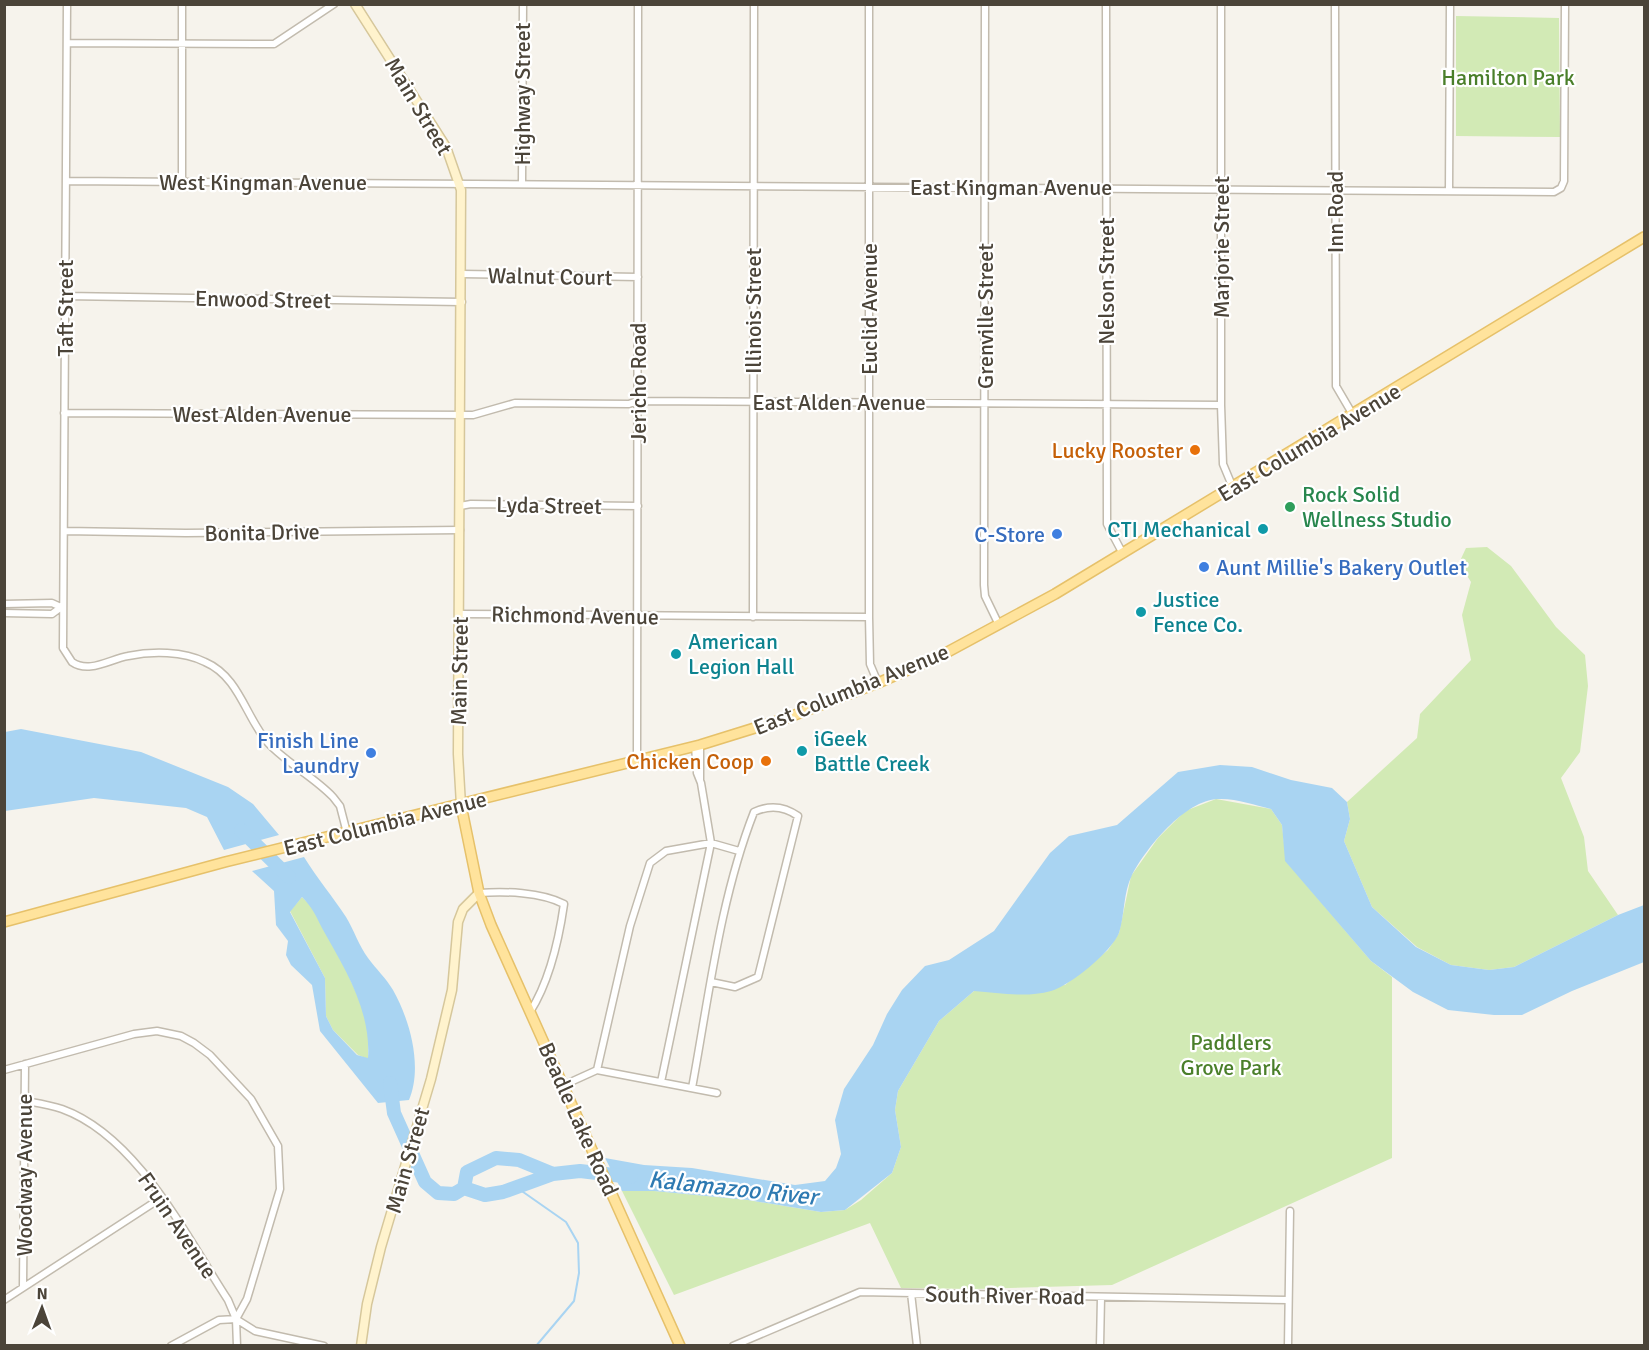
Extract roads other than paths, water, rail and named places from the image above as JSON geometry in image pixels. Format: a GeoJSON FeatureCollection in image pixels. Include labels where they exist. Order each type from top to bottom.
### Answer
{"type":"FeatureCollection","features":[{"type":"Feature","properties":{"kind":"main road","name":"East Columbia Avenue"},"geometry":{"type":"LineString","coordinates":[[4,922],[225,862],[347,834],[697,745],[787,718],[878,683],[942,655],[999,625],[1123,554],[1644,237]]}},
{"type":"Feature","properties":{"kind":"main road","name":"Main Street"},"geometry":{"type":"LineString","coordinates":[[462,805],[479,893]]}},
{"type":"Feature","properties":{"kind":"main road","name":"Beadle Lake Road"},"geometry":{"type":"LineString","coordinates":[[479,893],[680,1346]]}},
{"type":"Feature","properties":{"kind":"street","name":"Taft Street"},"geometry":{"type":"LineString","coordinates":[[67,4],[63,648],[72,662],[78,666],[87,667],[127,656],[158,653],[181,655],[207,662],[226,677],[243,699],[253,721],[268,743],[333,797],[340,806],[347,834]]}},
{"type":"Feature","properties":{"kind":"street"},"geometry":{"type":"LineString","coordinates":[[182,4],[182,182]]}},
{"type":"Feature","properties":{"kind":"street"},"geometry":{"type":"LineString","coordinates":[[67,43],[274,44],[334,4]]}},
{"type":"Feature","properties":{"kind":"street","name":"Main Street"},"geometry":{"type":"LineString","coordinates":[[356,4],[446,147],[459,183],[462,302],[458,754],[462,805]]}},
{"type":"Feature","properties":{"kind":"street","name":"Highway Street"},"geometry":{"type":"LineString","coordinates":[[522,183],[523,4]]}},
{"type":"Feature","properties":{"kind":"street","name":"Jericho Road"},"geometry":{"type":"LineString","coordinates":[[637,761],[638,4]]}},
{"type":"Feature","properties":{"kind":"street","name":"Illinois Street"},"geometry":{"type":"LineString","coordinates":[[753,616],[754,4]]}},
{"type":"Feature","properties":{"kind":"street","name":"Euclid Avenue"},"geometry":{"type":"LineString","coordinates":[[870,4],[869,617],[870,664],[878,683]]}},
{"type":"Feature","properties":{"kind":"street","name":"Grenville Street"},"geometry":{"type":"LineString","coordinates":[[985,4],[984,585],[985,596],[999,625]]}},
{"type":"Feature","properties":{"kind":"street","name":"Nelson Street"},"geometry":{"type":"LineString","coordinates":[[1107,4],[1107,524],[1123,554]]}},
{"type":"Feature","properties":{"kind":"street","name":"Marjorie Street"},"geometry":{"type":"LineString","coordinates":[[1221,4],[1221,405],[1223,464],[1233,488]]}},
{"type":"Feature","properties":{"kind":"street","name":"Inn Road"},"geometry":{"type":"LineString","coordinates":[[1335,4],[1336,386],[1353,415]]}},
{"type":"Feature","properties":{"kind":"street"},"geometry":{"type":"LineString","coordinates":[[1449,190],[1450,4]]}},
{"type":"Feature","properties":{"kind":"street","name":"East Kingman Avenue"},"geometry":{"type":"LineString","coordinates":[[459,183],[1554,192],[1561,188],[1564,181],[1565,4]]}},
{"type":"Feature","properties":{"kind":"street","name":"West Kingman Avenue"},"geometry":{"type":"LineString","coordinates":[[66,181],[459,183]]}},
{"type":"Feature","properties":{"kind":"street","name":"Walnut Court"},"geometry":{"type":"LineString","coordinates":[[462,274],[638,277]]}},
{"type":"Feature","properties":{"kind":"street","name":"Enwood Street"},"geometry":{"type":"LineString","coordinates":[[65,296],[462,302]]}},
{"type":"Feature","properties":{"kind":"street","name":"East Alden Avenue"},"geometry":{"type":"LineString","coordinates":[[460,415],[495,411],[514,403],[629,404],[637,401],[1221,405]]}},
{"type":"Feature","properties":{"kind":"street","name":"West Alden Avenue"},"geometry":{"type":"LineString","coordinates":[[64,413],[460,415]]}},
{"type":"Feature","properties":{"kind":"street","name":"Lyda Street"},"geometry":{"type":"LineString","coordinates":[[460,506],[471,504],[638,506]]}},
{"type":"Feature","properties":{"kind":"street","name":"Bonita Drive"},"geometry":{"type":"LineString","coordinates":[[64,531],[186,533],[460,530]]}},
{"type":"Feature","properties":{"kind":"street"},"geometry":{"type":"LineString","coordinates":[[4,604],[52,603],[62,609]]}},
{"type":"Feature","properties":{"kind":"street"},"geometry":{"type":"LineString","coordinates":[[4,613],[52,614],[62,609]]}},
{"type":"Feature","properties":{"kind":"street","name":"Richmond Avenue"},"geometry":{"type":"LineString","coordinates":[[460,614],[869,617]]}},
{"type":"Feature","properties":{"kind":"street"},"geometry":{"type":"LineString","coordinates":[[661,1082],[711,843],[697,773],[697,745]]}},
{"type":"Feature","properties":{"kind":"street"},"geometry":{"type":"LineString","coordinates":[[692,1088],[711,982],[738,851],[754,812],[775,807],[790,810],[798,816],[758,977],[735,987],[711,982]]}},
{"type":"Feature","properties":{"kind":"street"},"geometry":{"type":"LineString","coordinates":[[597,1070],[630,926],[650,863],[666,851],[711,843],[738,851]]}},
{"type":"Feature","properties":{"kind":"street"},"geometry":{"type":"LineString","coordinates":[[479,893],[495,892],[555,900],[564,904],[549,965],[538,999],[530,1012]]}},
{"type":"Feature","properties":{"kind":"street","name":"Main Street"},"geometry":{"type":"LineString","coordinates":[[361,1346],[367,1304],[452,990],[458,922],[463,909],[479,893]]}},
{"type":"Feature","properties":{"kind":"street"},"geometry":{"type":"LineString","coordinates":[[4,1070],[134,1034],[157,1031],[181,1035],[194,1043],[210,1055],[251,1099],[278,1146],[280,1189],[247,1299],[236,1319],[237,1346]]}},
{"type":"Feature","properties":{"kind":"street","name":"Woodway Avenue"},"geometry":{"type":"LineString","coordinates":[[23,1286],[25,1064]]}},
{"type":"Feature","properties":{"kind":"street"},"geometry":{"type":"LineString","coordinates":[[564,1085],[597,1070],[717,1093]]}},
{"type":"Feature","properties":{"kind":"street","name":"Fruin Avenue"},"geometry":{"type":"LineString","coordinates":[[26,1101],[61,1108],[93,1125],[133,1159],[228,1300],[236,1319]]}},
{"type":"Feature","properties":{"kind":"street"},"geometry":{"type":"LineString","coordinates":[[4,1300],[161,1198]]}},
{"type":"Feature","properties":{"kind":"street"},"geometry":{"type":"LineString","coordinates":[[1288,1346],[1290,1211]]}},
{"type":"Feature","properties":{"kind":"street","name":"South River Road"},"geometry":{"type":"LineString","coordinates":[[733,1346],[860,1292],[1288,1300]]}},
{"type":"Feature","properties":{"kind":"street"},"geometry":{"type":"LineString","coordinates":[[911,1293],[917,1346]]}},
{"type":"Feature","properties":{"kind":"street"},"geometry":{"type":"LineString","coordinates":[[1100,1346],[1101,1297]]}},
{"type":"Feature","properties":{"kind":"street"},"geometry":{"type":"LineString","coordinates":[[171,1346],[219,1320],[236,1319],[255,1331],[324,1346]]}},
{"type":"Feature","properties":{"kind":"water"},"geometry":{"type":"Polygon","coordinates":[[[21,729],[141,752],[228,787],[253,804],[279,835],[224,850],[207,817],[186,808],[94,798],[5,811],[5,732],[21,729]]]}},
{"type":"Feature","properties":{"kind":"water"},"geometry":{"type":"Polygon","coordinates":[[[1220,765],[1252,767],[1291,780],[1332,788],[1347,802],[1350,819],[1344,841],[1372,907],[1416,947],[1451,965],[1489,970],[1514,967],[1618,915],[1644,905],[1644,962],[1572,991],[1522,1015],[1494,1015],[1448,1010],[1413,992],[1371,961],[1285,861],[1282,825],[1271,809],[1231,800],[1205,801],[1180,816],[1168,827],[1138,864],[1129,882],[1119,933],[1108,949],[1090,967],[1059,988],[1042,993],[1012,994],[974,991],[939,1021],[898,1091],[895,1110],[901,1147],[892,1173],[845,1210],[821,1212],[748,1200],[654,1191],[622,1191],[605,1158],[644,1165],[692,1168],[795,1185],[825,1181],[836,1168],[841,1154],[835,1120],[844,1089],[873,1045],[887,1014],[902,990],[925,966],[949,960],[994,931],[1050,853],[1069,836],[1117,825],[1178,772],[1220,765]]]}},
{"type":"Feature","properties":{"kind":"water"},"geometry":{"type":"Polygon","coordinates":[[[304,857],[341,910],[365,953],[393,990],[405,1015],[415,1059],[413,1087],[409,1100],[378,1103],[320,1031],[312,985],[291,965],[286,955],[288,941],[276,925],[274,891],[252,871],[304,857]],[[302,897],[290,912],[325,978],[326,1016],[333,1030],[357,1055],[368,1058],[365,1023],[355,990],[316,916],[302,897]]]}},
{"type":"Feature","properties":{"kind":"waterway","name":"Kalamazoo River"},"geometry":{"type":"LineString","coordinates":[[241,830],[289,877]]}},
{"type":"Feature","properties":{"kind":"waterway","name":"Kalamazoo River"},"geometry":{"type":"LineString","coordinates":[[390,1083],[394,1113],[425,1182],[438,1193],[454,1194],[464,1188],[467,1172],[496,1158],[519,1160],[553,1174],[580,1171],[631,1177]]}},
{"type":"Feature","properties":{"kind":"waterway","name":"Kalamazoo River"},"geometry":{"type":"LineString","coordinates":[[464,1188],[485,1195],[503,1192],[553,1174]]}},
{"type":"Feature","properties":{"kind":"waterway"},"geometry":{"type":"LineString","coordinates":[[516,1187],[566,1222],[578,1243],[579,1273],[574,1301],[536,1346]]}},
{"type":"Feature","properties":{"kind":"place","name":"Lucky Rooster"},"geometry":{"type":"Point","coordinates":[1195,450]}},
{"type":"Feature","properties":{"kind":"place","name":"Rock Solid Wellness Studio"},"geometry":{"type":"Point","coordinates":[1290,507]}},
{"type":"Feature","properties":{"kind":"place","name":"CTI Mechanical"},"geometry":{"type":"Point","coordinates":[1263,529]}},
{"type":"Feature","properties":{"kind":"place","name":"C-Store"},"geometry":{"type":"Point","coordinates":[1057,534]}},
{"type":"Feature","properties":{"kind":"place","name":"Aunt Millie's Bakery Outlet"},"geometry":{"type":"Point","coordinates":[1204,567]}},
{"type":"Feature","properties":{"kind":"place","name":"Justice Fence Co."},"geometry":{"type":"Point","coordinates":[1141,612]}},
{"type":"Feature","properties":{"kind":"place","name":"American Legion Hall"},"geometry":{"type":"Point","coordinates":[676,654]}},
{"type":"Feature","properties":{"kind":"place","name":"iGeek Battle Creek"},"geometry":{"type":"Point","coordinates":[802,751]}},
{"type":"Feature","properties":{"kind":"place","name":"Finish Line Laundry"},"geometry":{"type":"Point","coordinates":[371,753]}},
{"type":"Feature","properties":{"kind":"place","name":"Chicken Coop"},"geometry":{"type":"Point","coordinates":[766,761]}},
{"type":"Feature","properties":{"kind":"park label","name":"Hamilton Park"},"geometry":{"type":"Point","coordinates":[1508,77]}},
{"type":"Feature","properties":{"kind":"park label","name":"Paddlers Grove Park"},"geometry":{"type":"Point","coordinates":[1231,1054]}}]}
